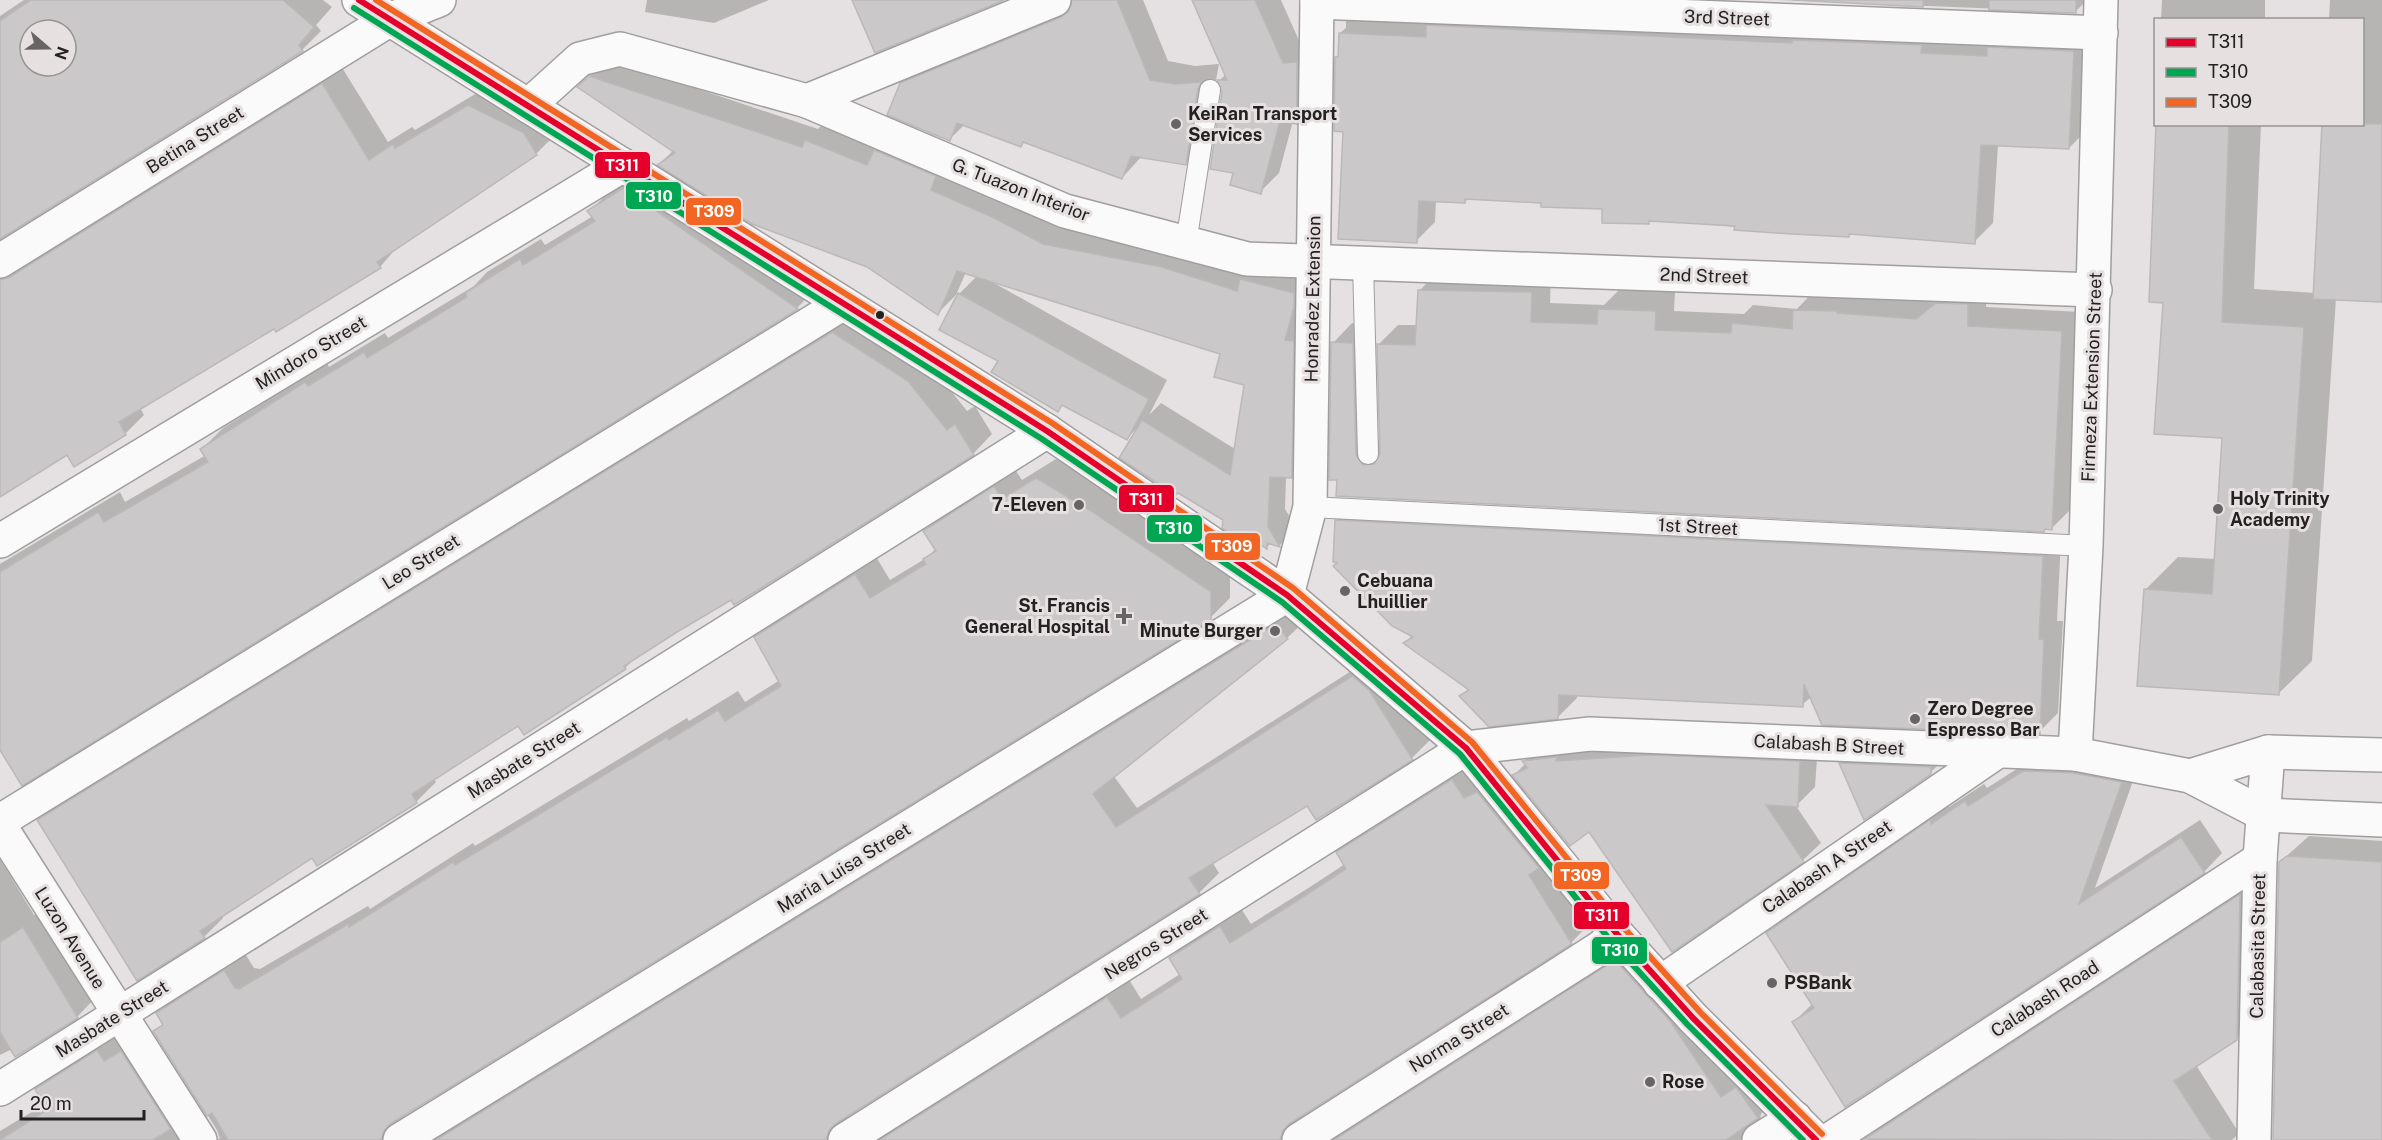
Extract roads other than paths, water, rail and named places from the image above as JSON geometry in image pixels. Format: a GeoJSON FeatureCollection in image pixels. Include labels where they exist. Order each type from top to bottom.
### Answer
{"type":"FeatureCollection","features":[{"type":"Feature","properties":{"kind":"street"},"geometry":{"type":"LineString","coordinates":[[359,0],[1047,431],[1287,595],[1466,748],[1617,934],[1660,983],[1806,1129]]}},
{"type":"Feature","properties":{"kind":"street","name":"Betina Street"},"geometry":{"type":"LineString","coordinates":[[0,261],[389,20],[439,0]]}},
{"type":"Feature","properties":{"kind":"street"},"geometry":{"type":"LineString","coordinates":[[807,101],[1054,0]]}},
{"type":"Feature","properties":{"kind":"street","name":"Firmeza Extension Street"},"geometry":{"type":"LineString","coordinates":[[2075,754],[2086,546],[2101,0]]}},
{"type":"Feature","properties":{"kind":"street","name":"3rd Street"},"geometry":{"type":"LineString","coordinates":[[1317,1],[2101,33]]}},
{"type":"Feature","properties":{"kind":"street","name":"Honradez Extension"},"geometry":{"type":"LineString","coordinates":[[1287,595],[1310,507],[1317,1]]}},
{"type":"Feature","properties":{"kind":"street","name":"G. Tuazon Interior"},"geometry":{"type":"LineString","coordinates":[[528,106],[580,59],[620,49],[807,101],[1065,211],[1247,259],[1314,262]]}},
{"type":"Feature","properties":{"kind":"street","name":"Mindoro Street"},"geometry":{"type":"LineString","coordinates":[[0,541],[623,165]]}},
{"type":"Feature","properties":{"kind":"street","name":"2nd Street"},"geometry":{"type":"LineString","coordinates":[[1314,262],[2094,290]]}},
{"type":"Feature","properties":{"kind":"street","name":"Leo Street"},"geometry":{"type":"LineString","coordinates":[[0,821],[842,304]]}},
{"type":"Feature","properties":{"kind":"street","name":"Masbate Street"},"geometry":{"type":"LineString","coordinates":[[0,1089],[1047,431]]}},
{"type":"Feature","properties":{"kind":"street","name":"Maria Luisa Street"},"geometry":{"type":"LineString","coordinates":[[400,1140],[1287,595]]}},
{"type":"Feature","properties":{"kind":"street","name":"Calabash B Street"},"geometry":{"type":"LineString","coordinates":[[1466,748],[1590,734],[1995,753],[2075,754],[2190,776]]}},
{"type":"Feature","properties":{"kind":"street","name":"Negros Street"},"geometry":{"type":"LineString","coordinates":[[845,1140],[1466,748]]}},
{"type":"Feature","properties":{"kind":"street"},"geometry":{"type":"LineString","coordinates":[[2190,776],[2268,752],[2382,755]]}},
{"type":"Feature","properties":{"kind":"street","name":"Calabasita Street"},"geometry":{"type":"LineString","coordinates":[[2254,1140],[2260,859],[2268,752]]}},
{"type":"Feature","properties":{"kind":"street","name":"Calabash A Street"},"geometry":{"type":"LineString","coordinates":[[1660,983],[1995,753]]}},
{"type":"Feature","properties":{"kind":"street"},"geometry":{"type":"LineString","coordinates":[[2190,776],[2265,815],[2382,820]]}},
{"type":"Feature","properties":{"kind":"street","name":"Luzon Avenue"},"geometry":{"type":"LineString","coordinates":[[0,826],[118,1015],[200,1140]]}},
{"type":"Feature","properties":{"kind":"street","name":"Calabash Road"},"geometry":{"type":"LineString","coordinates":[[1829,1140],[2260,859]]}},
{"type":"Feature","properties":{"kind":"street","name":"Norma Street"},"geometry":{"type":"LineString","coordinates":[[1299,1140],[1600,948],[1617,934]]}},
{"type":"Feature","properties":{"kind":"street"},"geometry":{"type":"LineString","coordinates":[[1759,1140],[1806,1129]]}},
{"type":"Feature","properties":{"kind":"lane"},"geometry":{"type":"LineString","coordinates":[[1186,243],[1210,90]]}},
{"type":"Feature","properties":{"kind":"lane"},"geometry":{"type":"LineString","coordinates":[[1363,263],[1368,454]]}},
{"type":"Feature","properties":{"kind":"lane","name":"1st Street"},"geometry":{"type":"LineString","coordinates":[[1310,507],[2086,546]]}},
{"type":"Feature","properties":{"kind":"place","name":"KeiRan Transport Services"},"geometry":{"type":"Point","coordinates":[1176,124]}},
{"type":"Feature","properties":{"kind":"place","name":"7-Eleven"},"geometry":{"type":"Point","coordinates":[1079,505]}},
{"type":"Feature","properties":{"kind":"place","name":"Holy Trinity Academy"},"geometry":{"type":"Point","coordinates":[2218,509]}},
{"type":"Feature","properties":{"kind":"place","name":"Cebuana Lhuillier"},"geometry":{"type":"Point","coordinates":[1345,591]}},
{"type":"Feature","properties":{"kind":"place","name":"St. Francis General Hospital"},"geometry":{"type":"Point","coordinates":[1124,616]}},
{"type":"Feature","properties":{"kind":"place","name":"Minute Burger"},"geometry":{"type":"Point","coordinates":[1275,631]}},
{"type":"Feature","properties":{"kind":"place","name":"Zero Degree Espresso Bar"},"geometry":{"type":"Point","coordinates":[1915,719]}},
{"type":"Feature","properties":{"kind":"place","name":"PSBank"},"geometry":{"type":"Point","coordinates":[1772,983]}},
{"type":"Feature","properties":{"kind":"place","name":"Rose"},"geometry":{"type":"Point","coordinates":[1650,1082]}}]}
